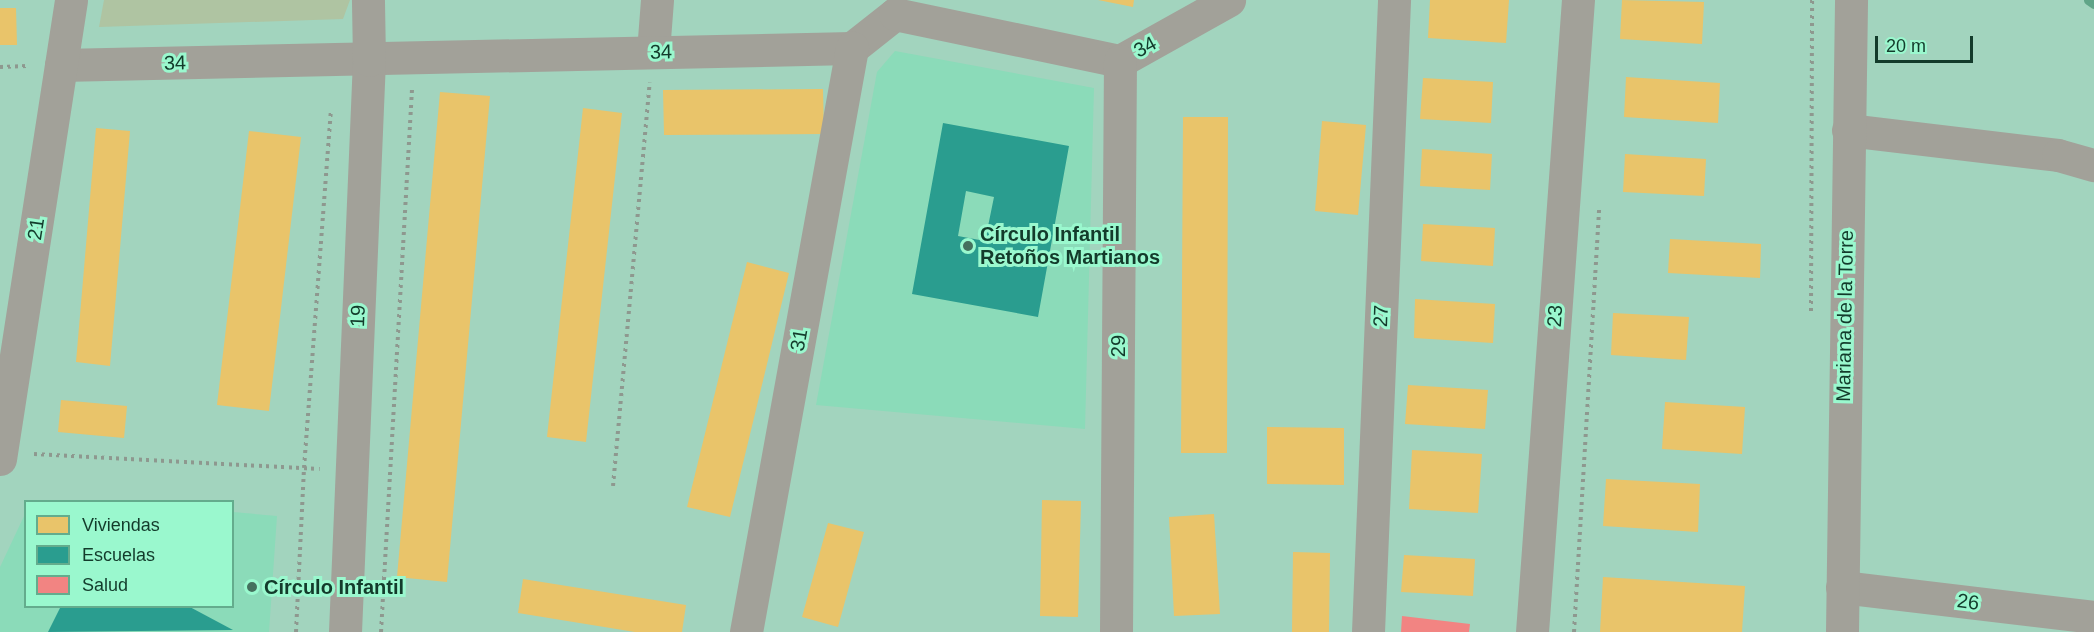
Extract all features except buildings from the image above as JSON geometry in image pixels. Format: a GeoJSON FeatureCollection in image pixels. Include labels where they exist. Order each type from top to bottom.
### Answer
{"type":"FeatureCollection","features":[{"type":"Feature","properties":{"kind":"street","name":"21"},"geometry":{"type":"LineString","coordinates":[[1,456],[71,0]]}},
{"type":"Feature","properties":{"kind":"street","name":"19"},"geometry":{"type":"LineString","coordinates":[[345,632],[369,60],[368,0]]}},
{"type":"Feature","properties":{"kind":"street"},"geometry":{"type":"LineString","coordinates":[[653,52],[657,0]]}},
{"type":"Feature","properties":{"kind":"street","name":"34"},"geometry":{"type":"LineString","coordinates":[[61,65],[335,61],[852,48],[895,14],[1120,61],[1229,0]]}},
{"type":"Feature","properties":{"kind":"street","name":"27"},"geometry":{"type":"LineString","coordinates":[[1368,632],[1394,0]]}},
{"type":"Feature","properties":{"kind":"street","name":"23"},"geometry":{"type":"LineString","coordinates":[[1532,632],[1578,0]]}},
{"type":"Feature","properties":{"kind":"street","name":"Mariana de la Torre"},"geometry":{"type":"LineString","coordinates":[[1842,632],[1851,0]]}},
{"type":"Feature","properties":{"kind":"street","name":"31"},"geometry":{"type":"LineString","coordinates":[[746,632],[852,48]]}},
{"type":"Feature","properties":{"kind":"street","name":"29"},"geometry":{"type":"LineString","coordinates":[[1116,632],[1120,61]]}},
{"type":"Feature","properties":{"kind":"street"},"geometry":{"type":"LineString","coordinates":[[1848,130],[2058,155],[2094,165]]}},
{"type":"Feature","properties":{"kind":"street","name":"26"},"geometry":{"type":"LineString","coordinates":[[1842,587],[2094,617]]}},
{"type":"Feature","properties":{"kind":"path"},"geometry":{"type":"LineString","coordinates":[[613,486],[653,52]]}},
{"type":"Feature","properties":{"kind":"path"},"geometry":{"type":"LineString","coordinates":[[381,632],[414,59]]}},
{"type":"Feature","properties":{"kind":"path"},"geometry":{"type":"LineString","coordinates":[[296,632],[304,468],[335,61]]}},
{"type":"Feature","properties":{"kind":"path"},"geometry":{"type":"LineString","coordinates":[[1574,632],[1599,203]]}},
{"type":"Feature","properties":{"kind":"path"},"geometry":{"type":"LineString","coordinates":[[1,456],[352,470]]}},
{"type":"Feature","properties":{"kind":"shaded area"},"geometry":{"type":"Polygon","coordinates":[[[104,0],[350,0],[343,19],[99,27],[104,0]]]}},
{"type":"Feature","properties":{"kind":"shaded area","name":"Círculo Infantil Retoños Martianos"},"geometry":{"type":"Polygon","coordinates":[[[895,51],[1094,88],[1085,429],[816,405],[877,72],[895,51]]]}},
{"type":"Feature","properties":{"kind":"shaded area","name":"Círculo Infantil"},"geometry":{"type":"Polygon","coordinates":[[[234,512],[277,516],[269,632],[0,632],[0,567],[24,516],[24,608],[234,608],[234,512]]]}},
{"type":"Feature","properties":{"kind":"waterway"},"geometry":{"type":"LineString","coordinates":[[2088,0],[2094,4]]}},
{"type":"Feature","properties":{"kind":"place","name":"Círculo Infantil Retoños Martianos"},"geometry":{"type":"Point","coordinates":[968,246]}},
{"type":"Feature","properties":{"kind":"place","name":"Círculo Infantil"},"geometry":{"type":"Point","coordinates":[252,587]}}]}
